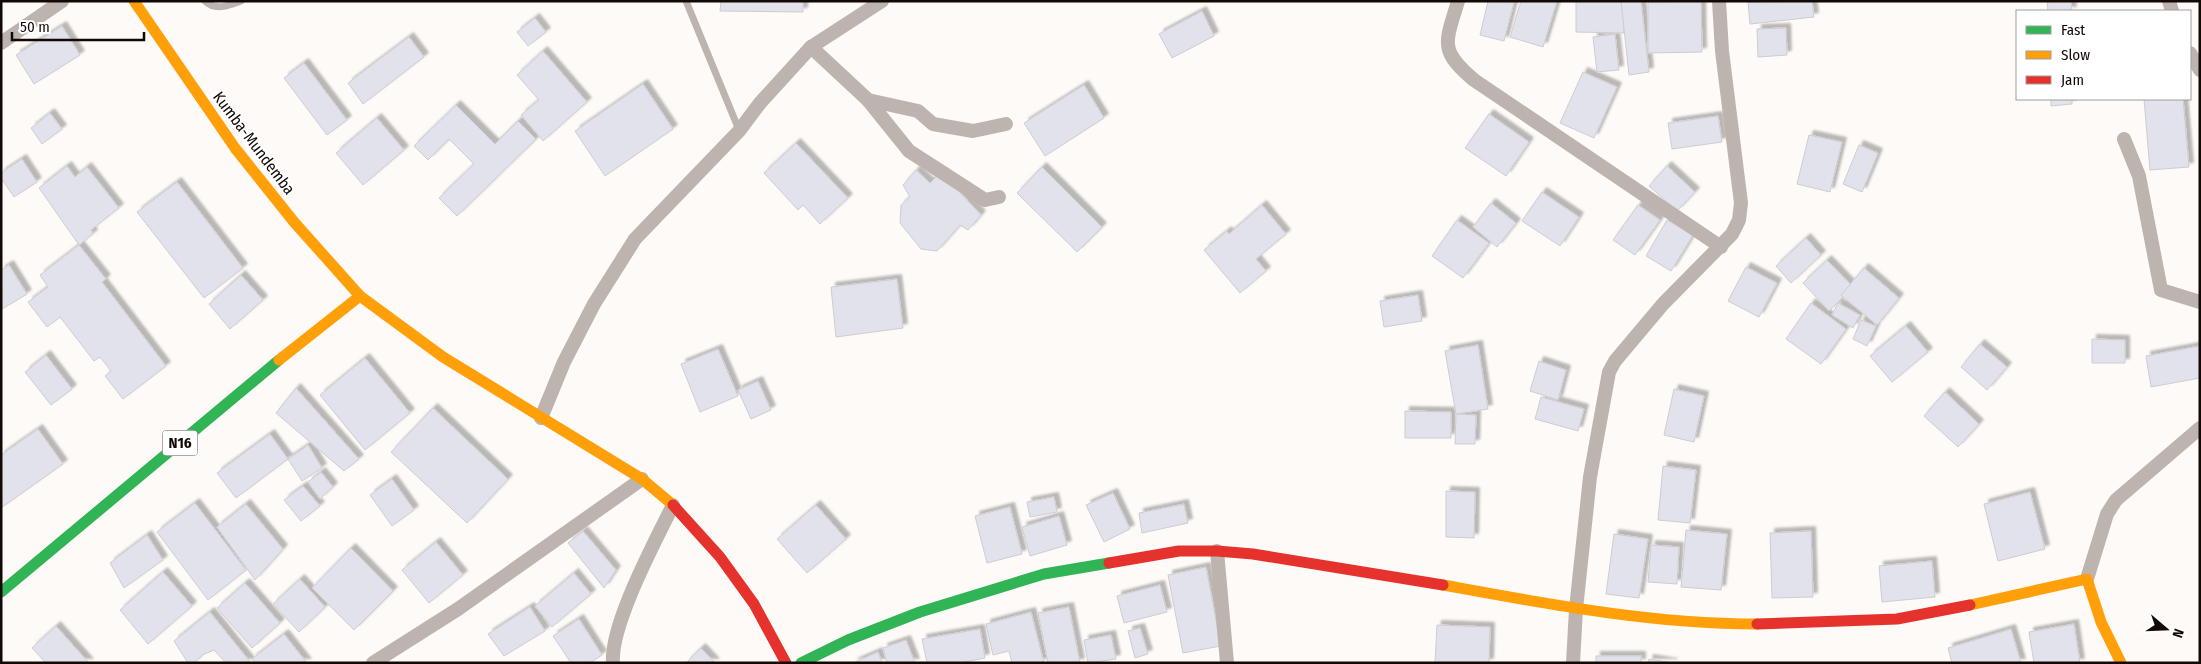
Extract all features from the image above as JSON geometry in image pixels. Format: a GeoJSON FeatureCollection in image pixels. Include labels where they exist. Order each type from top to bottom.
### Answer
{"type":"FeatureCollection","features":[{"type":"Feature","properties":{"kind":"main road","name":"Kumba-Mundemba"},"geometry":{"type":"LineString","coordinates":[[134,1],[235,148],[294,222],[360,296],[443,358],[642,480],[673,505],[720,557],[754,604],[786,663]]}},
{"type":"Feature","properties":{"kind":"main road","name":"N16"},"geometry":{"type":"LineString","coordinates":[[2,589],[261,375],[360,296]]}},
{"type":"Feature","properties":{"kind":"main road"},"geometry":{"type":"LineString","coordinates":[[801,663],[848,640],[920,612],[1044,574],[1179,552],[1217,551],[1254,554],[1397,577],[1576,610],[1642,618],[1748,624],[1796,624],[1897,619],[1947,610],[2087,578],[2094,607],[2121,663]]}},
{"type":"Feature","properties":{"kind":"street"},"geometry":{"type":"LineString","coordinates":[[1,43],[62,1]]}},
{"type":"Feature","properties":{"kind":"street"},"geometry":{"type":"LineString","coordinates":[[541,418],[564,362],[594,304],[636,239],[739,131],[760,103],[811,46],[882,1]]}},
{"type":"Feature","properties":{"kind":"street"},"geometry":{"type":"LineString","coordinates":[[1458,1],[1447,39],[1449,53],[1456,66],[1721,247]]}},
{"type":"Feature","properties":{"kind":"street"},"geometry":{"type":"LineString","coordinates":[[1573,663],[1576,610],[1590,478],[1609,372],[1615,361],[1663,304],[1721,247],[1732,234],[1739,220],[1741,202],[1722,50],[1719,1]]}},
{"type":"Feature","properties":{"kind":"street"},"geometry":{"type":"LineString","coordinates":[[811,46],[868,100],[909,150],[985,200],[999,197]]}},
{"type":"Feature","properties":{"kind":"street"},"geometry":{"type":"LineString","coordinates":[[2191,55],[2200,70]]}},
{"type":"Feature","properties":{"kind":"street"},"geometry":{"type":"LineString","coordinates":[[868,100],[918,111],[933,124],[973,131],[1006,124]]}},
{"type":"Feature","properties":{"kind":"street"},"geometry":{"type":"LineString","coordinates":[[2124,139],[2139,176],[2161,290],[2200,302]]}},
{"type":"Feature","properties":{"kind":"street"},"geometry":{"type":"LineString","coordinates":[[2087,578],[2107,514],[2116,500],[2200,428]]}},
{"type":"Feature","properties":{"kind":"street"},"geometry":{"type":"LineString","coordinates":[[373,663],[458,609],[642,480]]}},
{"type":"Feature","properties":{"kind":"street"},"geometry":{"type":"LineString","coordinates":[[613,663],[613,644],[617,632],[639,576],[673,505]]}},
{"type":"Feature","properties":{"kind":"street"},"geometry":{"type":"LineString","coordinates":[[1217,551],[1227,663]]}},
{"type":"Feature","properties":{"kind":"lane"},"geometry":{"type":"LineString","coordinates":[[205,1],[210,6],[220,8],[241,1]]}},
{"type":"Feature","properties":{"kind":"lane"},"geometry":{"type":"LineString","coordinates":[[686,1],[739,131]]}},
{"type":"Feature","properties":{"kind":"building"},"geometry":{"type":"Polygon","coordinates":[[[721,1],[803,1],[803,12],[720,11],[721,1]]]}},
{"type":"Feature","properties":{"kind":"building"},"geometry":{"type":"Polygon","coordinates":[[[1488,1],[1514,2],[1504,41],[1480,35],[1488,1]]]}},
{"type":"Feature","properties":{"kind":"building"},"geometry":{"type":"Polygon","coordinates":[[[1521,1],[1557,1],[1543,47],[1510,37],[1521,1]]]}},
{"type":"Feature","properties":{"kind":"building"},"geometry":{"type":"Polygon","coordinates":[[[1576,1],[1624,1],[1624,33],[1576,32],[1576,1]]]}},
{"type":"Feature","properties":{"kind":"building"},"geometry":{"type":"Polygon","coordinates":[[[1621,1],[1641,1],[1649,72],[1629,75],[1621,1]]]}},
{"type":"Feature","properties":{"kind":"building"},"geometry":{"type":"Polygon","coordinates":[[[1701,1],[1702,52],[1648,53],[1648,2],[1701,1]]]}},
{"type":"Feature","properties":{"kind":"building"},"geometry":{"type":"Polygon","coordinates":[[[1812,1],[1814,17],[1750,24],[1748,2],[1812,1]]]}},
{"type":"Feature","properties":{"kind":"building"},"geometry":{"type":"Polygon","coordinates":[[[2047,1],[2071,1],[2072,10],[2048,10],[2047,1]]]}},
{"type":"Feature","properties":{"kind":"building"},"geometry":{"type":"Polygon","coordinates":[[[1202,11],[1214,36],[1172,58],[1159,34],[1202,11]]]}},
{"type":"Feature","properties":{"kind":"building"},"geometry":{"type":"Polygon","coordinates":[[[535,18],[546,32],[528,46],[517,32],[535,18]]]}},
{"type":"Feature","properties":{"kind":"building"},"geometry":{"type":"Polygon","coordinates":[[[62,26],[80,55],[34,84],[16,55],[62,26]]]}},
{"type":"Feature","properties":{"kind":"building"},"geometry":{"type":"Polygon","coordinates":[[[1786,28],[1787,55],[1758,57],[1757,29],[1786,28]]]}},
{"type":"Feature","properties":{"kind":"building"},"geometry":{"type":"Polygon","coordinates":[[[1615,34],[1619,70],[1597,72],[1593,37],[1615,34]]]}},
{"type":"Feature","properties":{"kind":"building"},"geometry":{"type":"Polygon","coordinates":[[[409,37],[424,57],[363,104],[348,83],[409,37]]]}},
{"type":"Feature","properties":{"kind":"building"},"geometry":{"type":"Polygon","coordinates":[[[543,51],[587,102],[543,141],[521,115],[539,100],[517,75],[543,51]]]}},
{"type":"Feature","properties":{"kind":"building"},"geometry":{"type":"Polygon","coordinates":[[[304,63],[347,120],[327,135],[284,78],[304,63]]]}},
{"type":"Feature","properties":{"kind":"building"},"geometry":{"type":"Polygon","coordinates":[[[1583,72],[1617,87],[1594,138],[1560,123],[1583,72]]]}},
{"type":"Feature","properties":{"kind":"building"},"geometry":{"type":"Polygon","coordinates":[[[643,84],[673,129],[605,176],[575,131],[643,84]]]}},
{"type":"Feature","properties":{"kind":"building"},"geometry":{"type":"Polygon","coordinates":[[[1084,85],[1104,118],[1045,156],[1024,123],[1084,85]]]}},
{"type":"Feature","properties":{"kind":"building"},"geometry":{"type":"Polygon","coordinates":[[[2051,100],[2072,100],[2072,104],[2051,106],[2051,100]]]}},
{"type":"Feature","properties":{"kind":"building"},"geometry":{"type":"Polygon","coordinates":[[[2144,100],[2183,100],[2189,167],[2150,170],[2144,100]]]}},
{"type":"Feature","properties":{"kind":"building"},"geometry":{"type":"Polygon","coordinates":[[[456,105],[495,144],[518,121],[536,139],[457,216],[439,198],[474,164],[449,139],[428,160],[414,146],[456,105]]]}},
{"type":"Feature","properties":{"kind":"building"},"geometry":{"type":"Polygon","coordinates":[[[50,113],[62,129],[42,144],[31,128],[50,113]]]}},
{"type":"Feature","properties":{"kind":"building"},"geometry":{"type":"Polygon","coordinates":[[[1489,114],[1529,142],[1506,176],[1465,148],[1489,114]]]}},
{"type":"Feature","properties":{"kind":"building"},"geometry":{"type":"Polygon","coordinates":[[[1718,116],[1722,142],[1672,149],[1668,123],[1718,116]]]}},
{"type":"Feature","properties":{"kind":"building"},"geometry":{"type":"Polygon","coordinates":[[[377,118],[404,150],[363,185],[336,153],[377,118]]]}},
{"type":"Feature","properties":{"kind":"building"},"geometry":{"type":"Polygon","coordinates":[[[1809,135],[1842,142],[1830,192],[1797,184],[1809,135]]]}},
{"type":"Feature","properties":{"kind":"building"},"geometry":{"type":"Polygon","coordinates":[[[796,143],[848,198],[820,224],[803,205],[798,210],[764,173],[796,143]]]}},
{"type":"Feature","properties":{"kind":"building"},"geometry":{"type":"Polygon","coordinates":[[[1859,145],[1878,153],[1862,192],[1843,184],[1859,145]]]}},
{"type":"Feature","properties":{"kind":"building"},"geometry":{"type":"Polygon","coordinates":[[[22,159],[37,182],[14,197],[1,178],[1,173],[22,159]]]}},
{"type":"Feature","properties":{"kind":"building"},"geometry":{"type":"Polygon","coordinates":[[[67,166],[75,177],[87,167],[119,208],[91,230],[93,234],[79,245],[39,188],[67,166]]]}},
{"type":"Feature","properties":{"kind":"building"},"geometry":{"type":"Polygon","coordinates":[[[1667,166],[1695,192],[1677,211],[1649,186],[1667,166]]]}},
{"type":"Feature","properties":{"kind":"building"},"geometry":{"type":"Polygon","coordinates":[[[1042,167],[1102,227],[1077,252],[1017,193],[1042,167]]]}},
{"type":"Feature","properties":{"kind":"building"},"geometry":{"type":"Polygon","coordinates":[[[916,170],[930,183],[941,172],[981,215],[968,230],[960,225],[937,251],[921,249],[900,223],[901,205],[910,197],[903,185],[916,170]]]}},
{"type":"Feature","properties":{"kind":"building"},"geometry":{"type":"Polygon","coordinates":[[[177,182],[243,268],[204,298],[137,212],[177,182]]]}},
{"type":"Feature","properties":{"kind":"building"},"geometry":{"type":"Polygon","coordinates":[[[1542,192],[1579,217],[1560,246],[1522,221],[1542,192]]]}},
{"type":"Feature","properties":{"kind":"building"},"geometry":{"type":"Polygon","coordinates":[[[1491,203],[1516,223],[1497,247],[1473,227],[1491,203]]]}},
{"type":"Feature","properties":{"kind":"building"},"geometry":{"type":"Polygon","coordinates":[[[1262,205],[1286,234],[1256,259],[1266,271],[1240,293],[1204,250],[1227,231],[1229,234],[1262,205]]]}},
{"type":"Feature","properties":{"kind":"building"},"geometry":{"type":"Polygon","coordinates":[[[1638,205],[1660,220],[1635,255],[1613,240],[1638,205]]]}},
{"type":"Feature","properties":{"kind":"building"},"geometry":{"type":"Polygon","coordinates":[[[1457,220],[1489,243],[1463,278],[1432,256],[1457,220]]]}},
{"type":"Feature","properties":{"kind":"building"},"geometry":{"type":"Polygon","coordinates":[[[1667,220],[1693,235],[1671,271],[1646,256],[1667,220]]]}},
{"type":"Feature","properties":{"kind":"building"},"geometry":{"type":"Polygon","coordinates":[[[1806,238],[1821,255],[1791,283],[1776,266],[1806,238]]]}},
{"type":"Feature","properties":{"kind":"building"},"geometry":{"type":"Polygon","coordinates":[[[79,245],[106,279],[102,282],[166,366],[123,399],[105,376],[111,371],[100,357],[94,361],[60,317],[47,327],[28,302],[48,287],[40,275],[79,245]]]}},
{"type":"Feature","properties":{"kind":"building"},"geometry":{"type":"Polygon","coordinates":[[[1827,260],[1853,287],[1829,311],[1803,283],[1827,260]]]}},
{"type":"Feature","properties":{"kind":"building"},"geometry":{"type":"Polygon","coordinates":[[[9,265],[27,294],[2,309],[1,270],[9,265]]]}},
{"type":"Feature","properties":{"kind":"building"},"geometry":{"type":"Polygon","coordinates":[[[1746,267],[1777,283],[1759,317],[1728,301],[1746,267]]]}},
{"type":"Feature","properties":{"kind":"building"},"geometry":{"type":"Polygon","coordinates":[[[1864,268],[1899,298],[1877,325],[1841,295],[1864,268]]]}},
{"type":"Feature","properties":{"kind":"building"},"geometry":{"type":"Polygon","coordinates":[[[241,275],[263,300],[230,329],[209,304],[241,275]]]}},
{"type":"Feature","properties":{"kind":"building"},"geometry":{"type":"Polygon","coordinates":[[[897,279],[903,328],[836,337],[831,287],[897,279]]]}},
{"type":"Feature","properties":{"kind":"building"},"geometry":{"type":"Polygon","coordinates":[[[1418,295],[1422,321],[1384,327],[1380,301],[1418,295]]]}},
{"type":"Feature","properties":{"kind":"building"},"geometry":{"type":"Polygon","coordinates":[[[1811,303],[1846,329],[1821,364],[1786,339],[1811,303]]]}},
{"type":"Feature","properties":{"kind":"building"},"geometry":{"type":"Polygon","coordinates":[[[1838,303],[1860,315],[1853,328],[1832,315],[1838,303]]]}},
{"type":"Feature","properties":{"kind":"building"},"geometry":{"type":"Polygon","coordinates":[[[1861,320],[1876,326],[1867,346],[1853,339],[1861,320]]]}},
{"type":"Feature","properties":{"kind":"building"},"geometry":{"type":"Polygon","coordinates":[[[1906,326],[1928,352],[1892,382],[1870,356],[1906,326]]]}},
{"type":"Feature","properties":{"kind":"building"},"geometry":{"type":"Polygon","coordinates":[[[2092,339],[2125,340],[2125,363],[2092,363],[2092,339]]]}},
{"type":"Feature","properties":{"kind":"building"},"geometry":{"type":"Polygon","coordinates":[[[1980,344],[2007,367],[1987,390],[1961,367],[1980,344]]]}},
{"type":"Feature","properties":{"kind":"building"},"geometry":{"type":"Polygon","coordinates":[[[1478,345],[1488,409],[1456,414],[1445,351],[1478,345]]]}},
{"type":"Feature","properties":{"kind":"building"},"geometry":{"type":"Polygon","coordinates":[[[2200,346],[2200,378],[2151,387],[2146,356],[2200,346]]]}},
{"type":"Feature","properties":{"kind":"building"},"geometry":{"type":"Polygon","coordinates":[[[718,349],[738,396],[700,412],[681,364],[718,349]]]}},
{"type":"Feature","properties":{"kind":"building"},"geometry":{"type":"Polygon","coordinates":[[[46,355],[72,389],[51,405],[25,372],[46,355]]]}},
{"type":"Feature","properties":{"kind":"building"},"geometry":{"type":"Polygon","coordinates":[[[365,358],[410,413],[365,450],[320,395],[365,358]]]}},
{"type":"Feature","properties":{"kind":"building"},"geometry":{"type":"Polygon","coordinates":[[[1539,361],[1566,370],[1558,400],[1530,391],[1539,361]]]}},
{"type":"Feature","properties":{"kind":"building"},"geometry":{"type":"Polygon","coordinates":[[[758,381],[771,410],[751,419],[738,390],[758,381]]]}},
{"type":"Feature","properties":{"kind":"building"},"geometry":{"type":"Polygon","coordinates":[[[296,388],[359,459],[344,471],[276,413],[296,388]]]}},
{"type":"Feature","properties":{"kind":"building"},"geometry":{"type":"Polygon","coordinates":[[[1674,389],[1704,396],[1694,442],[1664,435],[1674,389]]]}},
{"type":"Feature","properties":{"kind":"building"},"geometry":{"type":"Polygon","coordinates":[[[1945,392],[1979,424],[1958,447],[1924,416],[1945,392]]]}},
{"type":"Feature","properties":{"kind":"building"},"geometry":{"type":"Polygon","coordinates":[[[1541,397],[1584,409],[1578,431],[1535,419],[1541,397]]]}},
{"type":"Feature","properties":{"kind":"building"},"geometry":{"type":"Polygon","coordinates":[[[433,408],[508,479],[467,523],[391,452],[433,408]]]}},
{"type":"Feature","properties":{"kind":"building"},"geometry":{"type":"Polygon","coordinates":[[[1405,411],[1451,412],[1451,438],[1405,438],[1405,411]]]}},
{"type":"Feature","properties":{"kind":"building"},"geometry":{"type":"Polygon","coordinates":[[[1456,414],[1476,415],[1475,444],[1455,444],[1456,414]]]}},
{"type":"Feature","properties":{"kind":"building"},"geometry":{"type":"Polygon","coordinates":[[[38,429],[63,464],[1,508],[1,455],[38,429]]]}},
{"type":"Feature","properties":{"kind":"building"},"geometry":{"type":"Polygon","coordinates":[[[270,434],[288,459],[236,498],[217,473],[270,434]]]}},
{"type":"Feature","properties":{"kind":"building"},"geometry":{"type":"Polygon","coordinates":[[[308,445],[322,468],[302,481],[288,459],[308,445]]]}},
{"type":"Feature","properties":{"kind":"building"},"geometry":{"type":"Polygon","coordinates":[[[1663,466],[1696,470],[1690,523],[1658,520],[1663,466]]]}},
{"type":"Feature","properties":{"kind":"building"},"geometry":{"type":"Polygon","coordinates":[[[321,472],[333,487],[320,499],[308,482],[321,472]]]}},
{"type":"Feature","properties":{"kind":"building"},"geometry":{"type":"Polygon","coordinates":[[[392,479],[414,510],[392,526],[370,495],[392,479]]]}},
{"type":"Feature","properties":{"kind":"building"},"geometry":{"type":"Polygon","coordinates":[[[303,486],[320,506],[301,521],[284,500],[303,486]]]}},
{"type":"Feature","properties":{"kind":"building"},"geometry":{"type":"Polygon","coordinates":[[[1446,491],[1475,492],[1474,538],[1446,537],[1446,491]]]}},
{"type":"Feature","properties":{"kind":"building"},"geometry":{"type":"Polygon","coordinates":[[[2030,492],[2045,549],[1998,561],[1984,504],[2030,492]]]}},
{"type":"Feature","properties":{"kind":"building"},"geometry":{"type":"Polygon","coordinates":[[[1113,493],[1130,529],[1104,542],[1086,505],[1113,493]]]}},
{"type":"Feature","properties":{"kind":"building"},"geometry":{"type":"Polygon","coordinates":[[[1054,497],[1057,512],[1030,517],[1027,502],[1054,497]]]}},
{"type":"Feature","properties":{"kind":"building"},"geometry":{"type":"Polygon","coordinates":[[[195,503],[246,570],[208,600],[157,532],[195,503]]]}},
{"type":"Feature","properties":{"kind":"building"},"geometry":{"type":"Polygon","coordinates":[[[246,504],[283,549],[255,580],[217,527],[246,504]]]}},
{"type":"Feature","properties":{"kind":"building"},"geometry":{"type":"Polygon","coordinates":[[[1184,504],[1188,523],[1142,533],[1139,513],[1184,504]]]}},
{"type":"Feature","properties":{"kind":"building"},"geometry":{"type":"Polygon","coordinates":[[[816,505],[846,539],[807,573],[777,539],[816,505]]]}},
{"type":"Feature","properties":{"kind":"building"},"geometry":{"type":"Polygon","coordinates":[[[1010,507],[1022,554],[987,563],[975,516],[1010,507]]]}},
{"type":"Feature","properties":{"kind":"building"},"geometry":{"type":"Polygon","coordinates":[[[1059,516],[1067,545],[1030,556],[1022,527],[1059,516]]]}},
{"type":"Feature","properties":{"kind":"building"},"geometry":{"type":"Polygon","coordinates":[[[1686,530],[1727,534],[1721,590],[1681,587],[1686,530]]]}},
{"type":"Feature","properties":{"kind":"building"},"geometry":{"type":"Polygon","coordinates":[[[583,531],[616,570],[604,588],[568,543],[583,531]]]}},
{"type":"Feature","properties":{"kind":"building"},"geometry":{"type":"Polygon","coordinates":[[[1811,531],[1813,597],[1772,598],[1770,533],[1811,531]]]}},
{"type":"Feature","properties":{"kind":"building"},"geometry":{"type":"Polygon","coordinates":[[[1614,534],[1648,539],[1639,598],[1606,594],[1614,534]]]}},
{"type":"Feature","properties":{"kind":"building"},"geometry":{"type":"Polygon","coordinates":[[[147,535],[163,560],[124,588],[110,563],[147,535]]]}},
{"type":"Feature","properties":{"kind":"building"},"geometry":{"type":"Polygon","coordinates":[[[436,542],[463,575],[429,603],[402,570],[436,542]]]}},
{"type":"Feature","properties":{"kind":"building"},"geometry":{"type":"Polygon","coordinates":[[[1651,545],[1679,547],[1677,584],[1648,582],[1651,545]]]}},
{"type":"Feature","properties":{"kind":"building"},"geometry":{"type":"Polygon","coordinates":[[[351,548],[393,591],[354,630],[312,588],[351,548]]]}},
{"type":"Feature","properties":{"kind":"building"},"geometry":{"type":"Polygon","coordinates":[[[1932,561],[1935,597],[1882,602],[1879,566],[1932,561]]]}},
{"type":"Feature","properties":{"kind":"building"},"geometry":{"type":"Polygon","coordinates":[[[1206,567],[1221,646],[1183,653],[1168,575],[1206,567]]]}},
{"type":"Feature","properties":{"kind":"building"},"geometry":{"type":"Polygon","coordinates":[[[163,572],[192,606],[148,644],[120,610],[163,572]]]}},
{"type":"Feature","properties":{"kind":"building"},"geometry":{"type":"Polygon","coordinates":[[[574,573],[591,594],[552,627],[535,606],[574,573]]]}},
{"type":"Feature","properties":{"kind":"building"},"geometry":{"type":"Polygon","coordinates":[[[300,579],[325,607],[299,632],[273,604],[300,579]]]}},
{"type":"Feature","properties":{"kind":"building"},"geometry":{"type":"Polygon","coordinates":[[[245,583],[280,623],[252,648],[217,608],[245,583]]]}},
{"type":"Feature","properties":{"kind":"building"},"geometry":{"type":"Polygon","coordinates":[[[1160,585],[1167,612],[1124,623],[1117,596],[1160,585]]]}},
{"type":"Feature","properties":{"kind":"building"},"geometry":{"type":"Polygon","coordinates":[[[530,607],[545,631],[504,656],[488,634],[530,607]]]}},
{"type":"Feature","properties":{"kind":"building"},"geometry":{"type":"Polygon","coordinates":[[[1069,607],[1080,663],[1048,663],[1038,613],[1069,607]]]}},
{"type":"Feature","properties":{"kind":"building"},"geometry":{"type":"Polygon","coordinates":[[[210,612],[251,663],[226,663],[214,650],[202,655],[194,663],[188,663],[174,641],[210,612]]]}},
{"type":"Feature","properties":{"kind":"building"},"geometry":{"type":"Polygon","coordinates":[[[1031,612],[1044,663],[1012,663],[1009,651],[993,655],[986,624],[1031,612]]]}},
{"type":"Feature","properties":{"kind":"building"},"geometry":{"type":"Polygon","coordinates":[[[579,619],[602,655],[590,663],[571,663],[553,636],[579,619]]]}},
{"type":"Feature","properties":{"kind":"building"},"geometry":{"type":"Polygon","coordinates":[[[2074,624],[2080,663],[2034,663],[2029,632],[2074,624]]]}},
{"type":"Feature","properties":{"kind":"building"},"geometry":{"type":"Polygon","coordinates":[[[1437,625],[1490,627],[1489,663],[1435,663],[1437,625]]]}},
{"type":"Feature","properties":{"kind":"building"},"geometry":{"type":"Polygon","coordinates":[[[56,626],[89,663],[46,663],[32,648],[56,626]]]}},
{"type":"Feature","properties":{"kind":"building"},"geometry":{"type":"Polygon","coordinates":[[[1140,628],[1148,654],[1135,658],[1128,631],[1140,628]]]}},
{"type":"Feature","properties":{"kind":"building"},"geometry":{"type":"Polygon","coordinates":[[[980,629],[985,658],[960,663],[927,663],[922,639],[980,629]]]}},
{"type":"Feature","properties":{"kind":"building"},"geometry":{"type":"Polygon","coordinates":[[[2011,629],[2021,663],[1952,663],[1948,648],[2011,629]]]}},
{"type":"Feature","properties":{"kind":"building"},"geometry":{"type":"Polygon","coordinates":[[[284,634],[307,663],[255,663],[252,659],[284,634]]]}},
{"type":"Feature","properties":{"kind":"building"},"geometry":{"type":"Polygon","coordinates":[[[1111,635],[1116,659],[1088,663],[1084,640],[1111,635]]]}},
{"type":"Feature","properties":{"kind":"building"},"geometry":{"type":"Polygon","coordinates":[[[906,640],[915,663],[887,663],[883,648],[906,640]]]}},
{"type":"Feature","properties":{"kind":"building"},"geometry":{"type":"Polygon","coordinates":[[[701,648],[715,663],[686,663],[701,648]]]}},
{"type":"Feature","properties":{"kind":"building"},"geometry":{"type":"Polygon","coordinates":[[[878,652],[882,663],[853,663],[878,652]]]}},
{"type":"Feature","properties":{"kind":"building"},"geometry":{"type":"Polygon","coordinates":[[[1596,656],[1641,656],[1641,663],[1596,663],[1596,656]]]}},
{"type":"Feature","properties":{"kind":"building"},"geometry":{"type":"Polygon","coordinates":[[[1649,659],[1673,663],[1648,663],[1649,659]]]}},
{"type":"Feature","properties":{"kind":"traffic: fast"},"geometry":{"type":"LineString","coordinates":[[1,592],[279,360]]}},
{"type":"Feature","properties":{"kind":"traffic: fast"},"geometry":{"type":"LineString","coordinates":[[801,663],[848,640],[920,612],[1044,574],[1109,563]]}},
{"type":"Feature","properties":{"kind":"traffic: slow"},"geometry":{"type":"LineString","coordinates":[[134,1],[235,148],[294,222],[360,296],[279,360]]}},
{"type":"Feature","properties":{"kind":"traffic: slow"},"geometry":{"type":"LineString","coordinates":[[360,296],[443,357],[642,479],[673,505]]}},
{"type":"Feature","properties":{"kind":"traffic: slow"},"geometry":{"type":"LineString","coordinates":[[1970,605],[2087,579],[2101,622],[2121,663]]}},
{"type":"Feature","properties":{"kind":"traffic: slow"},"geometry":{"type":"LineString","coordinates":[[1443,585],[1560,606],[1638,617],[1678,621],[1757,624]]}},
{"type":"Feature","properties":{"kind":"traffic: jam"},"geometry":{"type":"LineString","coordinates":[[673,505],[720,557],[754,604],[786,663]]}},
{"type":"Feature","properties":{"kind":"traffic: jam"},"geometry":{"type":"LineString","coordinates":[[1109,563],[1179,551],[1217,551],[1253,554],[1443,585]]}},
{"type":"Feature","properties":{"kind":"traffic: jam"},"geometry":{"type":"LineString","coordinates":[[1757,624],[1897,619],[1970,605]]}}]}
